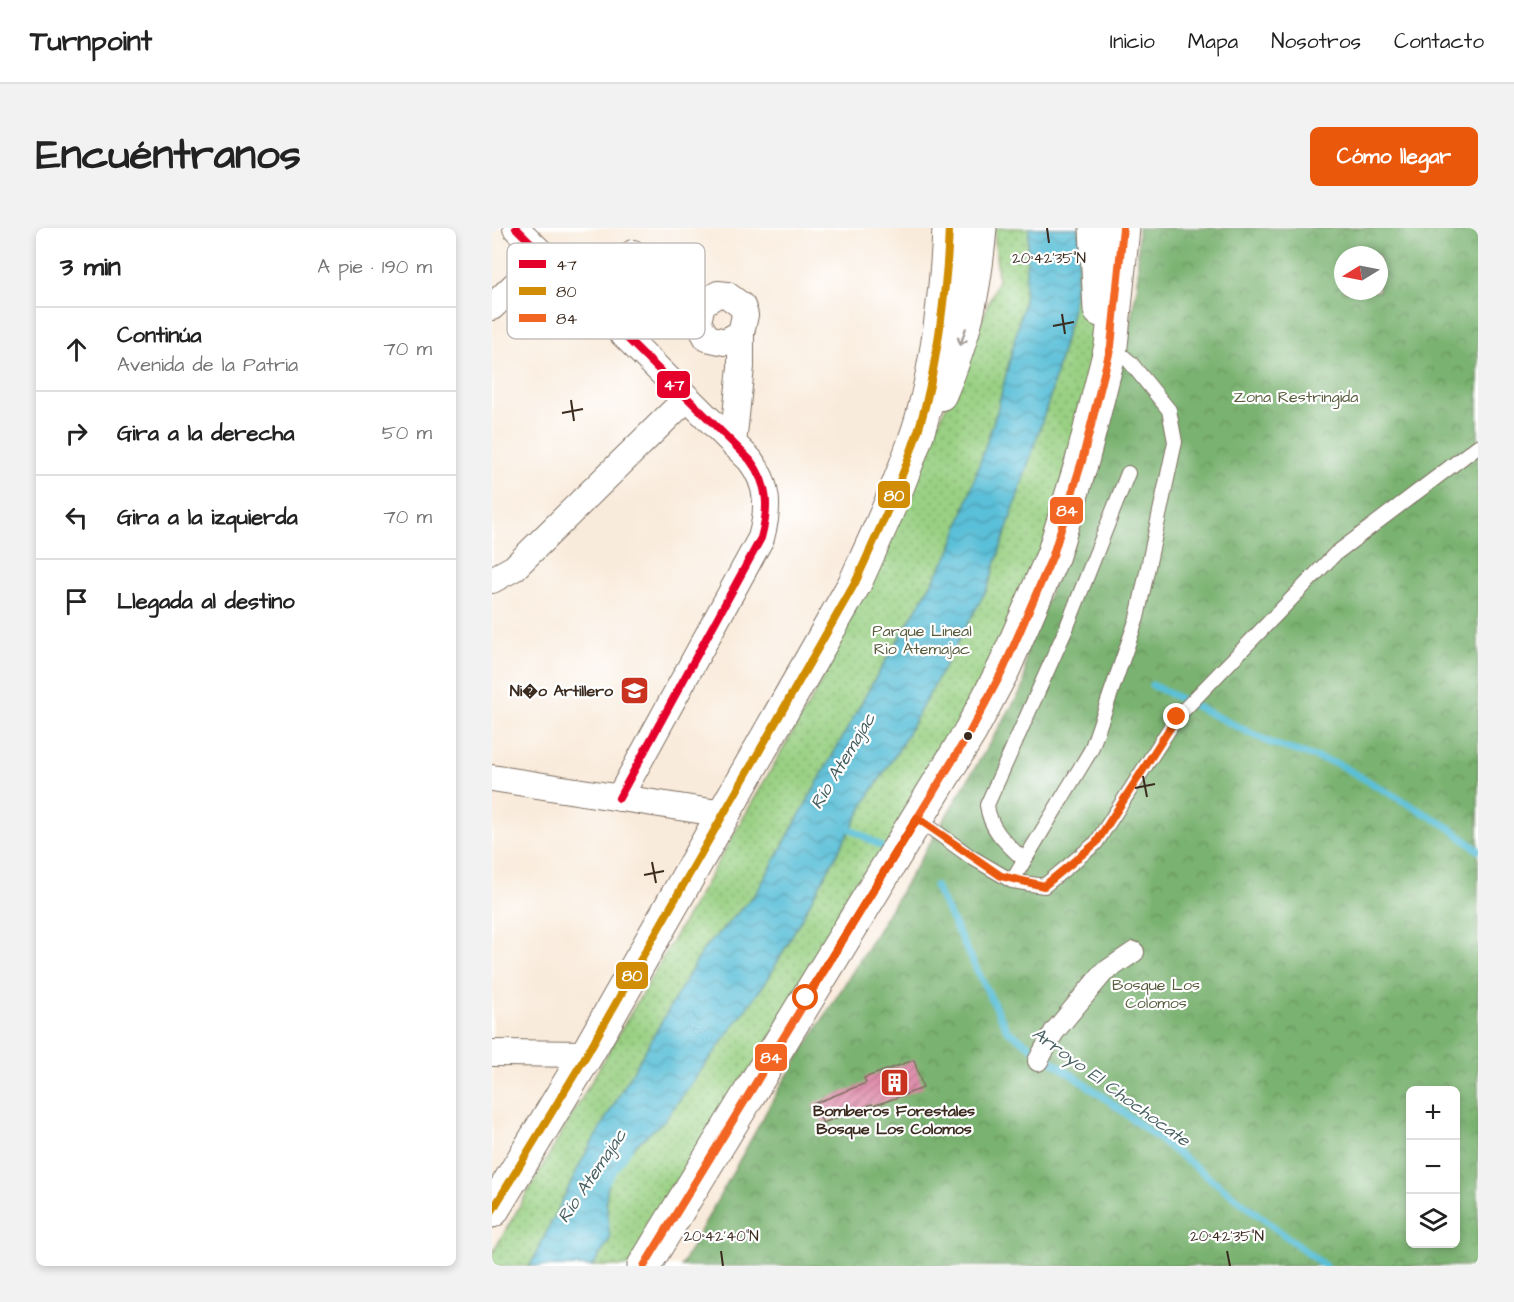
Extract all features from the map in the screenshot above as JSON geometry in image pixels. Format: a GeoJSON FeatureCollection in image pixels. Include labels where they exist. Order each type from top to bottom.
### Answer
{"type":"FeatureCollection","features":[{"type":"Feature","properties":{"kind":"main road"},"geometry":{"type":"LineString","coordinates":[[919,429],[940,319],[949,228]]}},
{"type":"Feature","properties":{"kind":"main road"},"geometry":{"type":"LineString","coordinates":[[492,1211],[587,1054],[855,583],[879,531],[919,429],[956,358],[968,320],[976,280],[980,228]]}},
{"type":"Feature","properties":{"kind":"main road"},"geometry":{"type":"LineString","coordinates":[[1095,228],[1100,310],[1110,346]]}},
{"type":"Feature","properties":{"kind":"main road"},"geometry":{"type":"LineString","coordinates":[[644,1266],[970,732],[1004,668],[1053,555],[1082,461],[1110,346],[1123,228]]}},
{"type":"Feature","properties":{"kind":"street"},"geometry":{"type":"LineString","coordinates":[[516,228],[530,243]]}},
{"type":"Feature","properties":{"kind":"street"},"geometry":{"type":"LineString","coordinates":[[492,307],[507,293]]}},
{"type":"Feature","properties":{"kind":"street"},"geometry":{"type":"LineString","coordinates":[[705,303],[709,298],[728,295],[742,306],[745,324],[741,333],[741,367],[733,444]]}},
{"type":"Feature","properties":{"kind":"street"},"geometry":{"type":"LineString","coordinates":[[705,334],[716,342],[734,339],[741,333]]}},
{"type":"Feature","properties":{"kind":"street"},"geometry":{"type":"LineString","coordinates":[[619,798],[761,538],[766,519],[765,486],[759,472],[627,339]]}},
{"type":"Feature","properties":{"kind":"street"},"geometry":{"type":"LineString","coordinates":[[492,580],[514,568],[687,399]]}},
{"type":"Feature","properties":{"kind":"street"},"geometry":{"type":"LineString","coordinates":[[492,778],[724,814]]}},
{"type":"Feature","properties":{"kind":"street"},"geometry":{"type":"LineString","coordinates":[[1038,1061],[1054,1032],[1103,973],[1134,951]]}},
{"type":"Feature","properties":{"kind":"street"},"geometry":{"type":"LineString","coordinates":[[492,1053],[587,1054]]}},
{"type":"Feature","properties":{"kind":"lane"},"geometry":{"type":"LineString","coordinates":[[1012,881],[1091,750],[1137,618],[1175,442],[1169,410],[1130,362],[1110,346]]}},
{"type":"Feature","properties":{"kind":"lane"},"geometry":{"type":"LineString","coordinates":[[917,818],[971,858],[1012,881],[1044,886],[1096,843],[1177,717],[1335,554],[1478,446]]}},
{"type":"Feature","properties":{"kind":"lane"},"geometry":{"type":"LineString","coordinates":[[1024,860],[1003,840],[989,822],[987,805],[1066,629],[1128,473]]}},
{"type":"Feature","properties":{"kind":"green space","name":"Parque Lineal Rio Atemajac"},"geometry":{"type":"Polygon","coordinates":[[[994,228],[1107,228],[1098,360],[1046,543],[990,675],[633,1266],[492,1266],[492,1254],[817,690],[947,404],[998,280],[994,228]]]}},
{"type":"Feature","properties":{"kind":"green space","name":"Bosque Los Colomos"},"geometry":{"type":"Polygon","coordinates":[[[1138,228],[1478,228],[1478,1266],[681,1266],[779,1089],[860,960],[1024,686],[1026,651],[1064,558],[1108,430],[1138,283],[1138,228]]]}},
{"type":"Feature","properties":{"kind":"water"},"geometry":{"type":"Polygon","coordinates":[[[1029,228],[1078,228],[1080,247],[1072,312],[1050,397],[988,587],[768,979],[664,1121],[611,1166],[606,1199],[610,1239],[593,1266],[530,1266],[583,1158],[703,950],[757,892],[873,682],[950,552],[997,411],[1024,302],[1029,228]]]}},
{"type":"Feature","properties":{"kind":"building"},"geometry":{"type":"Polygon","coordinates":[[[914,1060],[923,1088],[823,1123],[813,1104],[866,1083],[864,1078],[914,1060]]]}},
{"type":"Feature","properties":{"kind":"waterway"},"geometry":{"type":"LineString","coordinates":[[1152,685],[1273,744],[1338,764],[1447,826],[1478,850]]}},
{"type":"Feature","properties":{"kind":"waterway"},"geometry":{"type":"LineString","coordinates":[[844,825],[881,846]]}},
{"type":"Feature","properties":{"kind":"waterway","name":"Arroyo El Chochocate"},"geometry":{"type":"LineString","coordinates":[[935,886],[1007,1030],[1105,1098],[1325,1266]]}},
{"type":"Feature","properties":{"kind":"waterway","name":"Río Atemajac"},"geometry":{"type":"LineString","coordinates":[[605,1183],[629,1148]]}},
{"type":"Feature","properties":{"kind":"transit line","name":"47"},"geometry":{"type":"LineString","coordinates":[[516,228],[531,243]]}},
{"type":"Feature","properties":{"kind":"transit line","name":"80"},"geometry":{"type":"LineString","coordinates":[[492,1211],[587,1054],[855,583],[897,489],[924,409],[940,331],[949,228]]}},
{"type":"Feature","properties":{"kind":"transit line","name":"84"},"geometry":{"type":"LineString","coordinates":[[644,1266],[970,732],[1004,668],[1053,555],[1082,461],[1111,346],[1123,228]]}},
{"type":"Feature","properties":{"kind":"transit line","name":"47"},"geometry":{"type":"LineString","coordinates":[[619,798],[761,538],[766,507],[761,479],[750,460],[628,339]]}},
{"type":"Feature","properties":{"kind":"place","name":"Ni�o Artillero"},"geometry":{"type":"Point","coordinates":[634,691]}},
{"type":"Feature","properties":{"kind":"place","name":"Bomberos Forestales Bosque Los Colomos"},"geometry":{"type":"Point","coordinates":[894,1083]}},
{"type":"Feature","properties":{"kind":"route"},"geometry":{"type":"LineString","coordinates":[[806,998],[917,818],[971,858],[1001,876],[1012,881],[1044,886],[1096,843],[1177,717]]}},
{"type":"Feature","properties":{"kind":"park label","name":"Zona Restringida"},"geometry":{"type":"Point","coordinates":[1296,397]}}]}
